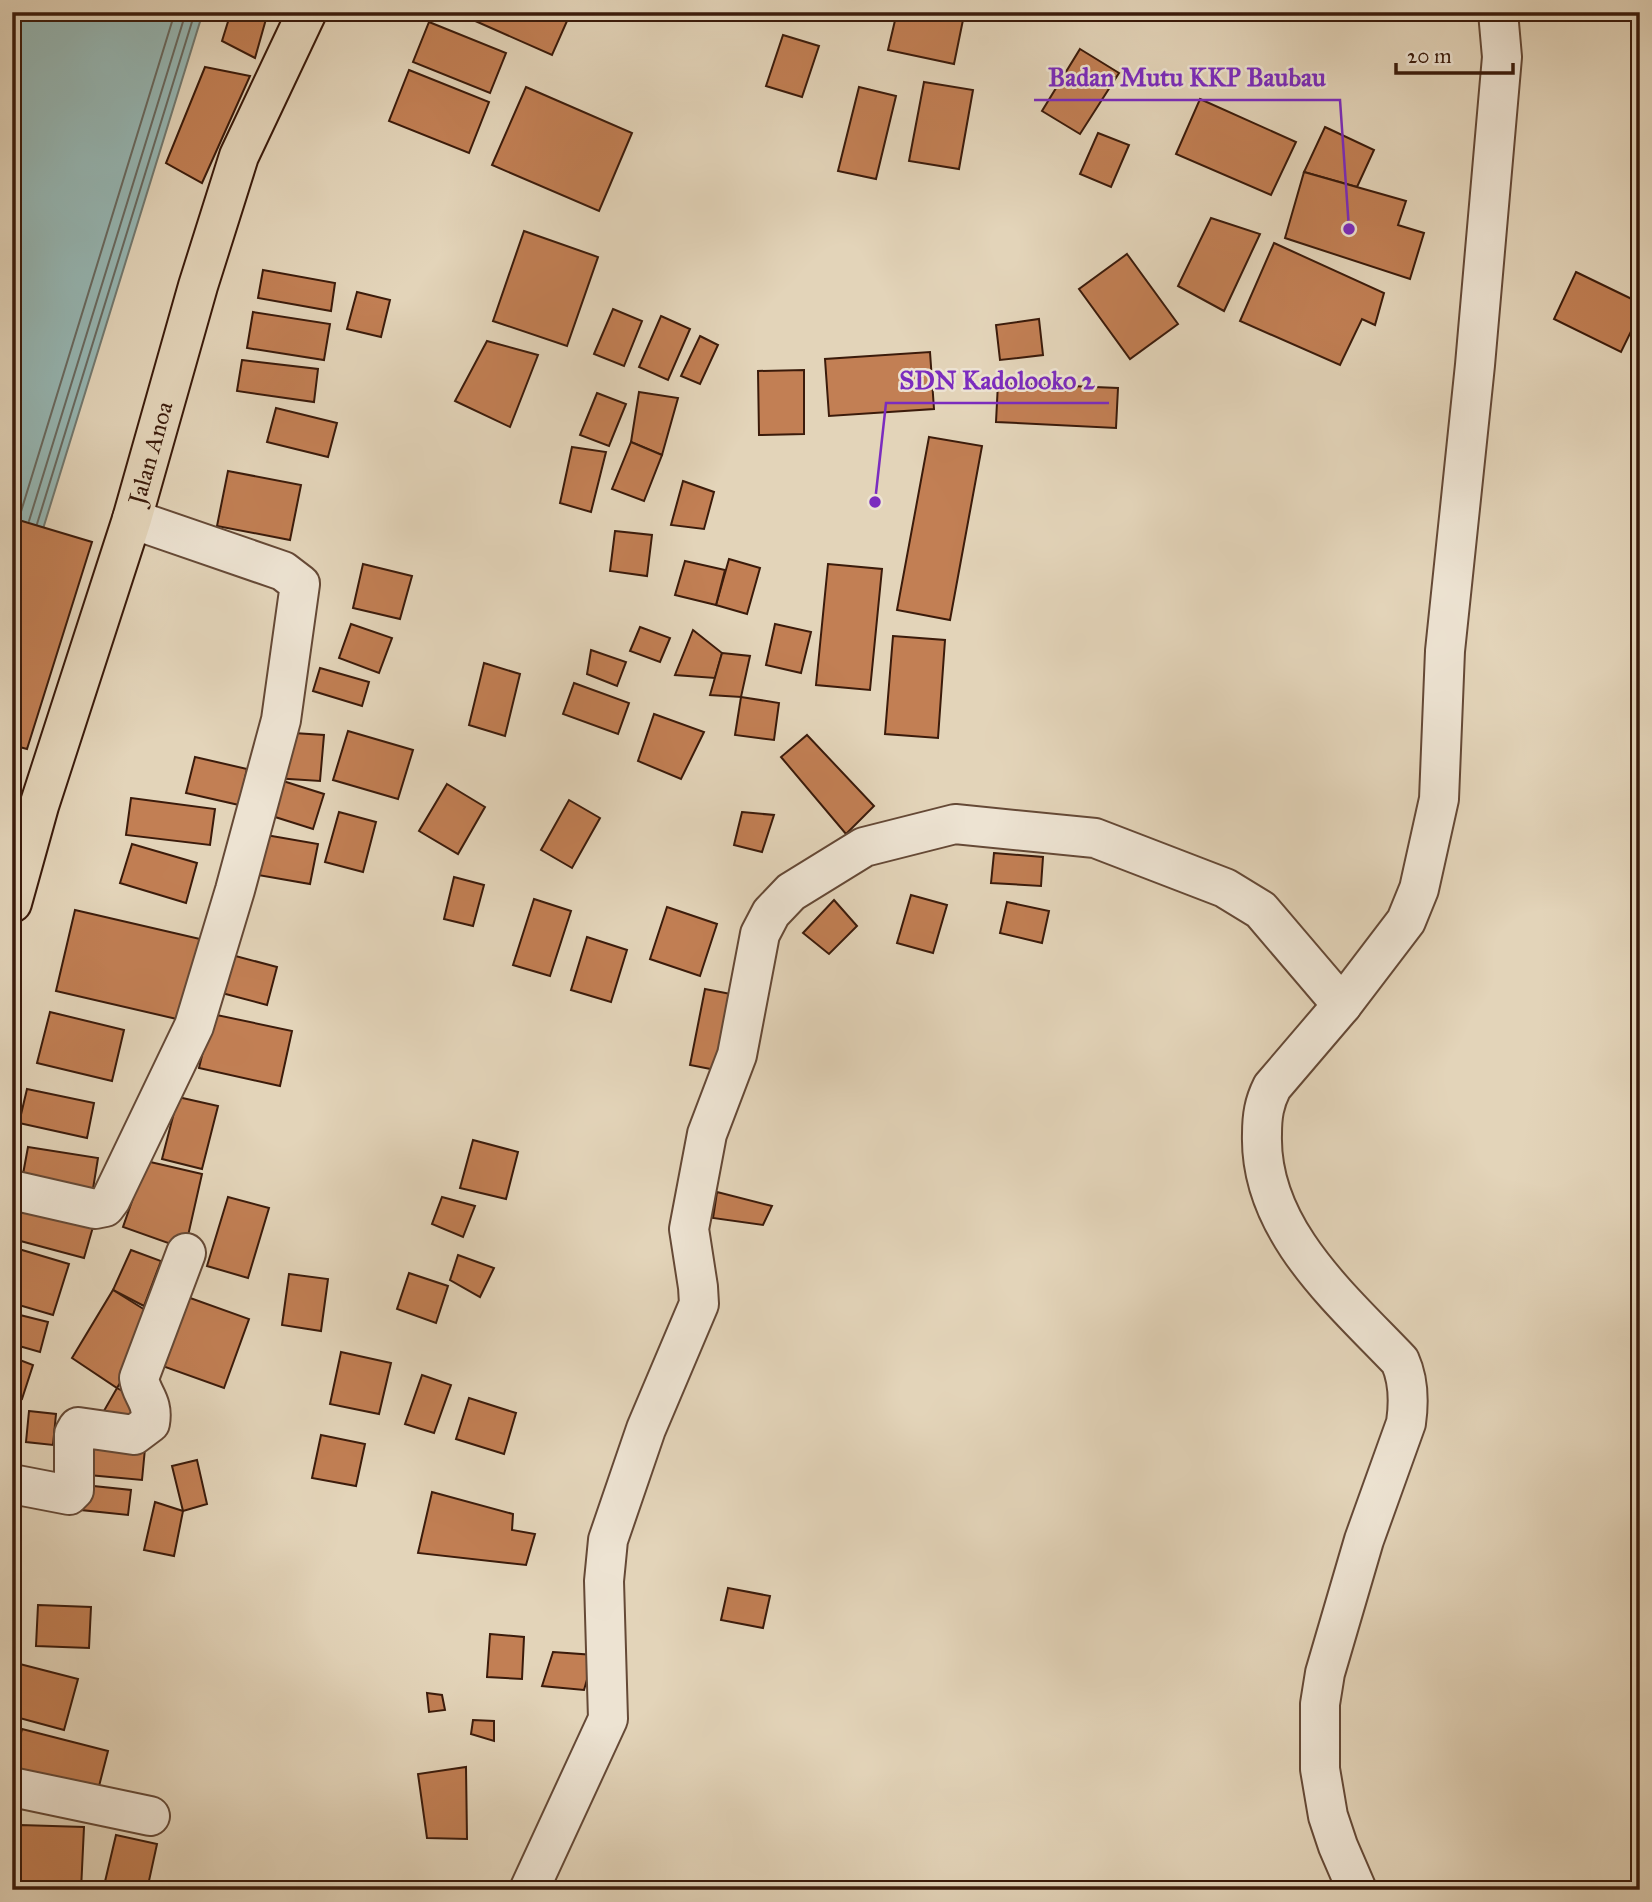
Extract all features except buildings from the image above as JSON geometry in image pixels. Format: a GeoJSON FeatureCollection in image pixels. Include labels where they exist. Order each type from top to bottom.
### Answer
{"type":"FeatureCollection","features":[{"type":"Feature","properties":{"kind":"highway","name":"Jalan Anoa"},"geometry":{"type":"LineString","coordinates":[[12,903],[39,806],[132,519],[198,286],[239,156],[307,12]]}},
{"type":"Feature","properties":{"kind":"street"},"geometry":{"type":"LineString","coordinates":[[1357,1890],[1328,1816],[1320,1769],[1320,1704],[1325,1673],[1364,1540],[1406,1423],[1409,1405],[1406,1374],[1400,1361],[1307,1261],[1287,1228],[1268,1186],[1261,1146],[1264,1102],[1272,1087],[1342,1005],[1406,922],[1419,890],[1439,799],[1446,651],[1502,57],[1498,12]]}},
{"type":"Feature","properties":{"kind":"street"},"geometry":{"type":"LineString","coordinates":[[12,1190],[95,1209],[105,1207],[111,1199],[194,1026],[235,890],[281,720],[300,584],[283,571],[132,519]]}},
{"type":"Feature","properties":{"kind":"street"},"geometry":{"type":"LineString","coordinates":[[529,1890],[608,1718],[604,1581],[608,1540],[646,1429],[699,1304],[689,1229],[707,1133],[737,1055],[760,934],[771,913],[792,892],[864,847],[955,824],[1095,838],[1225,888],[1261,910],[1342,1005]]}},
{"type":"Feature","properties":{"kind":"street"},"geometry":{"type":"LineString","coordinates":[[12,1484],[69,1495],[74,1490],[74,1434],[78,1427],[134,1435],[147,1426],[151,1419],[149,1399],[139,1378],[186,1253]]}},
{"type":"Feature","properties":{"kind":"street"},"geometry":{"type":"LineString","coordinates":[[12,1787],[150,1816]]}},
{"type":"Feature","properties":{"kind":"water"},"geometry":{"type":"Polygon","coordinates":[[[12,12],[203,12],[12,629],[12,12]]]}},
{"type":"Feature","properties":{"kind":"place","name":"Badan Mutu KKP Baubau"},"geometry":{"type":"Point","coordinates":[1349,229]}},
{"type":"Feature","properties":{"kind":"place","name":"SDN Kadolooko 2"},"geometry":{"type":"Point","coordinates":[875,502]}}]}
